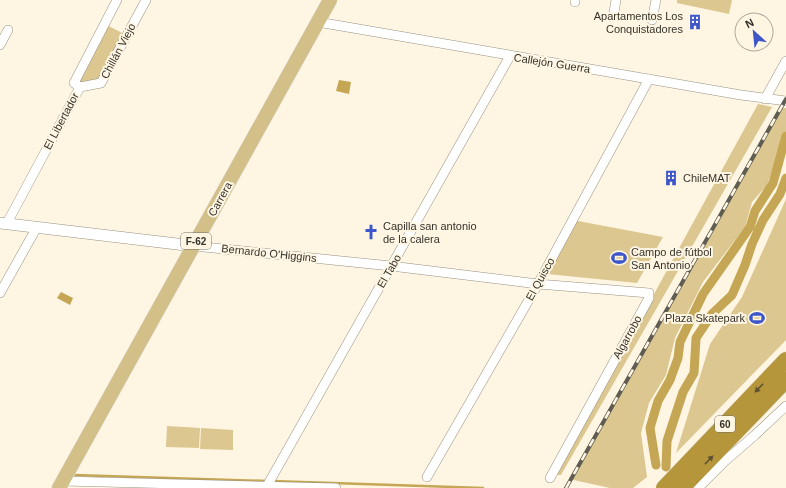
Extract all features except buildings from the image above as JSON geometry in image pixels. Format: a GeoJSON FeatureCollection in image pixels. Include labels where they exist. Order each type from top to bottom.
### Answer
{"type":"FeatureCollection","features":[{"type":"Feature","properties":{"kind":"highway","name":"60"},"geometry":{"type":"LineString","coordinates":[[664,488],[786,360]]}},
{"type":"Feature","properties":{"kind":"highway","name":"60"},"geometry":{"type":"LineString","coordinates":[[682,488],[786,380]]}},
{"type":"Feature","properties":{"kind":"main road","name":"Carrera"},"geometry":{"type":"LineString","coordinates":[[61,485],[330,0]]}},
{"type":"Feature","properties":{"kind":"street","name":"El Libertador"},"geometry":{"type":"LineString","coordinates":[[4,223],[80,87],[74,83],[118,0]]}},
{"type":"Feature","properties":{"kind":"street","name":"Chillán Viejo"},"geometry":{"type":"LineString","coordinates":[[80,87],[101,83],[146,0]]}},
{"type":"Feature","properties":{"kind":"street"},"geometry":{"type":"LineString","coordinates":[[614,12],[616,0]]}},
{"type":"Feature","properties":{"kind":"street"},"geometry":{"type":"LineString","coordinates":[[652,20],[656,0]]}},
{"type":"Feature","properties":{"kind":"street","name":"Callejón Guerra"},"geometry":{"type":"LineString","coordinates":[[318,22],[510,56],[765,99],[786,101]]}},
{"type":"Feature","properties":{"kind":"street"},"geometry":{"type":"LineString","coordinates":[[0,45],[8,30]]}},
{"type":"Feature","properties":{"kind":"street","name":"El Tabo"},"geometry":{"type":"LineString","coordinates":[[267,486],[510,56]]}},
{"type":"Feature","properties":{"kind":"street"},"geometry":{"type":"LineString","coordinates":[[765,99],[786,62]]}},
{"type":"Feature","properties":{"kind":"street","name":"El Quisco"},"geometry":{"type":"LineString","coordinates":[[427,477],[538,284],[649,79]]}},
{"type":"Feature","properties":{"kind":"street","name":"Bernardo O'Higgins"},"geometry":{"type":"LineString","coordinates":[[4,223],[194,246],[392,266],[538,284]]}},
{"type":"Feature","properties":{"kind":"street"},"geometry":{"type":"LineString","coordinates":[[0,293],[37,227]]}},
{"type":"Feature","properties":{"kind":"street","name":"Algarrobo"},"geometry":{"type":"LineString","coordinates":[[538,284],[647,292],[649,294],[649,298],[550,478]]}},
{"type":"Feature","properties":{"kind":"street"},"geometry":{"type":"LineString","coordinates":[[698,488],[725,461],[756,435],[786,406]]}},
{"type":"Feature","properties":{"kind":"street"},"geometry":{"type":"LineString","coordinates":[[61,485],[267,486],[336,488]]}},
{"type":"Feature","properties":{"kind":"shaded area"},"geometry":{"type":"Polygon","coordinates":[[[677,0],[732,0],[729,14],[677,3],[677,0]]]}},
{"type":"Feature","properties":{"kind":"shaded area"},"geometry":{"type":"Polygon","coordinates":[[[107,25],[124,34],[100,81],[83,85],[77,82],[107,25]]]}},
{"type":"Feature","properties":{"kind":"shaded area"},"geometry":{"type":"Polygon","coordinates":[[[339,80],[351,82],[349,94],[336,91],[339,80]]]}},
{"type":"Feature","properties":{"kind":"shaded area"},"geometry":{"type":"Polygon","coordinates":[[[758,104],[772,107],[561,475],[555,475],[758,104]]]}},
{"type":"Feature","properties":{"kind":"shaded area"},"geometry":{"type":"Polygon","coordinates":[[[782,108],[786,108],[786,131],[767,185],[752,202],[745,227],[703,282],[675,338],[666,375],[649,403],[641,433],[647,477],[633,488],[610,488],[569,479],[782,108]]]}},
{"type":"Feature","properties":{"kind":"shaded area","name":"Plaza Skatepark"},"geometry":{"type":"Polygon","coordinates":[[[786,199],[786,340],[676,453],[710,344],[742,297],[786,199]]]}},
{"type":"Feature","properties":{"kind":"shaded area"},"geometry":{"type":"Polygon","coordinates":[[[575,220],[663,237],[637,283],[547,274],[575,220]]]}},
{"type":"Feature","properties":{"kind":"shaded area"},"geometry":{"type":"Polygon","coordinates":[[[61,292],[73,298],[70,305],[57,298],[61,292]]]}},
{"type":"Feature","properties":{"kind":"shaded area"},"geometry":{"type":"Polygon","coordinates":[[[167,426],[200,428],[199,448],[166,447],[167,426]]]}},
{"type":"Feature","properties":{"kind":"shaded area"},"geometry":{"type":"Polygon","coordinates":[[[201,428],[233,430],[233,450],[200,449],[201,428]]]}},
{"type":"Feature","properties":{"kind":"waterway"},"geometry":{"type":"LineString","coordinates":[[656,465],[650,428],[658,401],[670,380],[678,358],[680,342],[703,294],[750,227],[755,211],[773,183],[786,136]]}},
{"type":"Feature","properties":{"kind":"waterway"},"geometry":{"type":"LineString","coordinates":[[666,467],[667,441],[683,392],[694,373],[696,338],[712,314],[732,295],[763,220],[780,194],[786,178]]}},
{"type":"Feature","properties":{"kind":"waterway"},"geometry":{"type":"LineString","coordinates":[[74,475],[267,481]]}},
{"type":"Feature","properties":{"kind":"waterway"},"geometry":{"type":"LineString","coordinates":[[272,481],[483,488]]}},
{"type":"Feature","properties":{"kind":"railway"},"geometry":{"type":"LineString","coordinates":[[566,488],[786,99]]}},
{"type":"Feature","properties":{"kind":"place","name":"Apartamentos Los Conquistadores"},"geometry":{"type":"Point","coordinates":[695,22]}},
{"type":"Feature","properties":{"kind":"place","name":"ChileMAT"},"geometry":{"type":"Point","coordinates":[671,178]}},
{"type":"Feature","properties":{"kind":"place","name":"Capilla san antonio de la calera"},"geometry":{"type":"Point","coordinates":[371,232]}},
{"type":"Feature","properties":{"kind":"place","name":"Campo de fútbol San Antonio"},"geometry":{"type":"Point","coordinates":[619,258]}},
{"type":"Feature","properties":{"kind":"place","name":"Plaza Skatepark"},"geometry":{"type":"Point","coordinates":[757,318]}}]}
